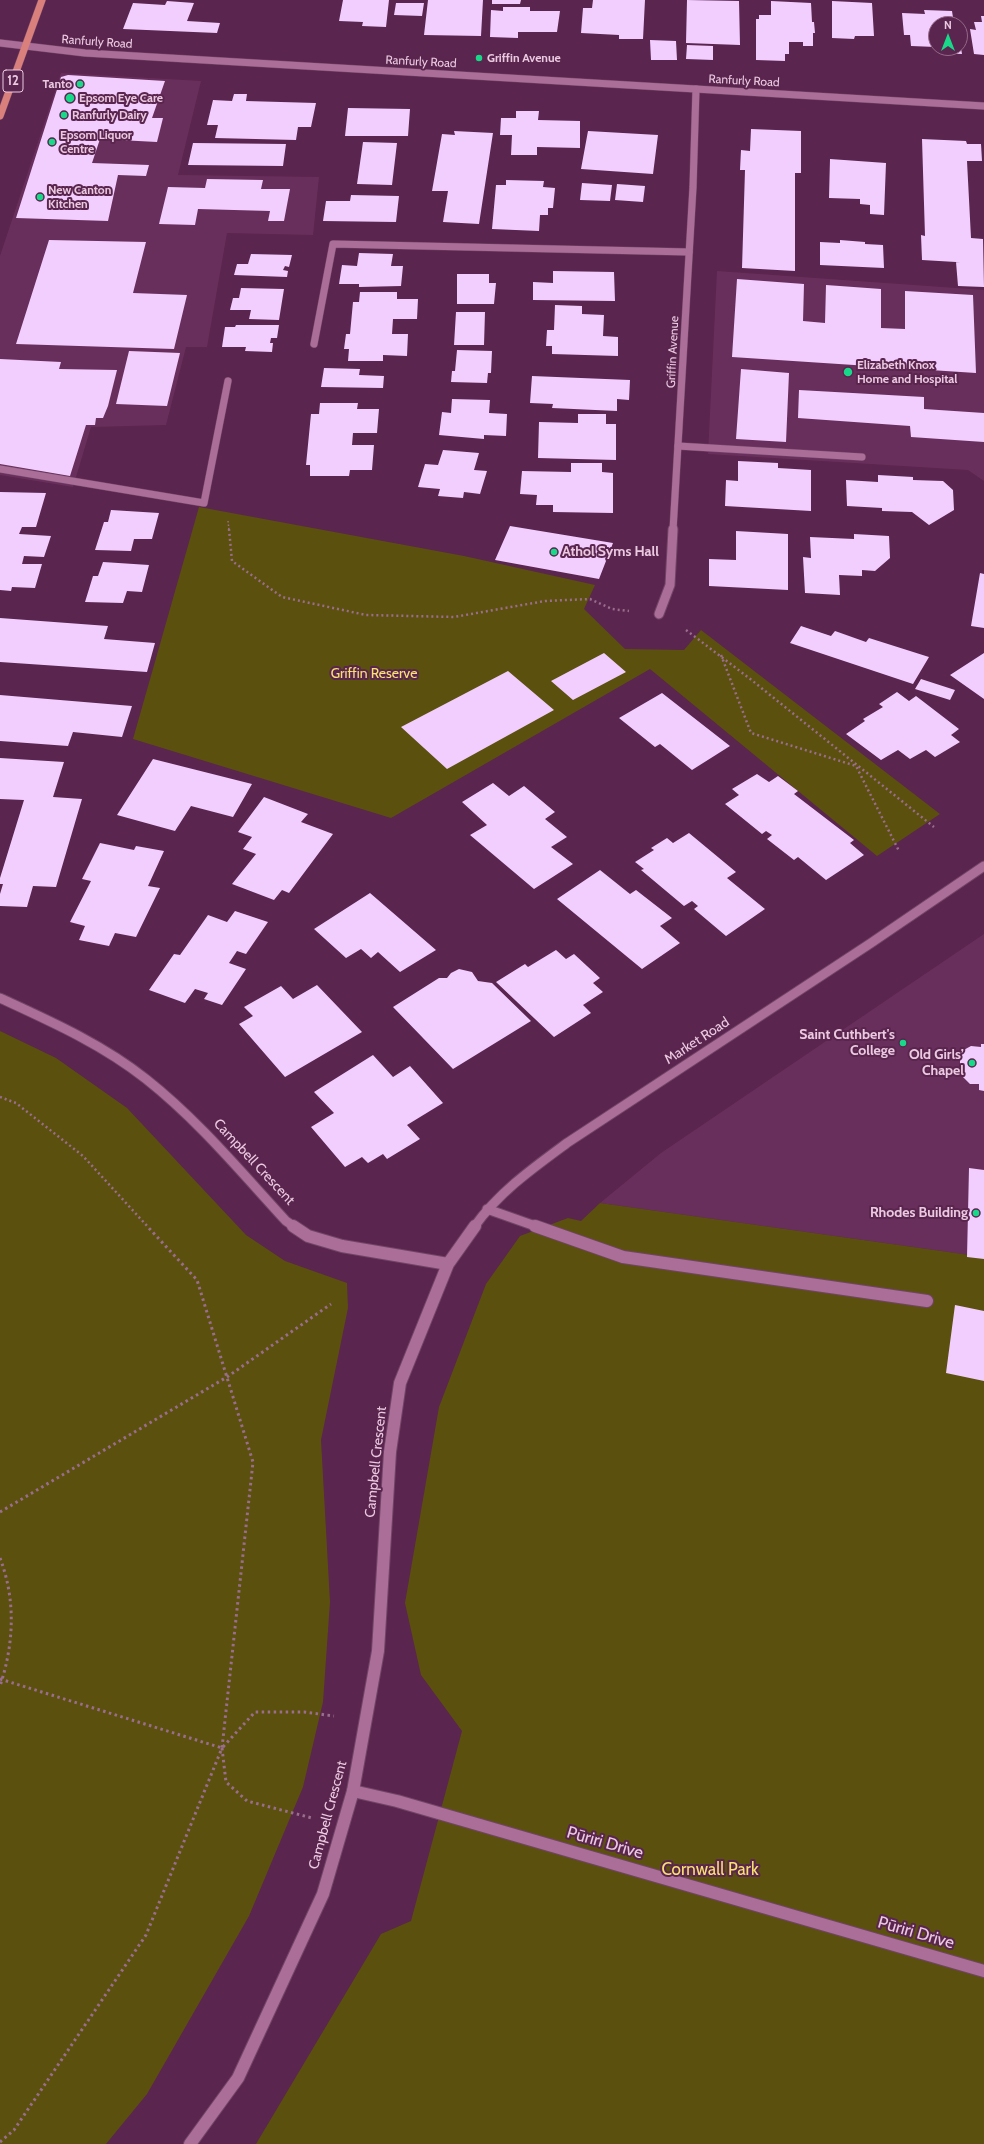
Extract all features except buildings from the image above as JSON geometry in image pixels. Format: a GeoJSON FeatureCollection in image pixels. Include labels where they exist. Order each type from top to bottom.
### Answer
{"type":"FeatureCollection","features":[{"type":"Feature","properties":{"kind":"main road","name":"12"},"geometry":{"type":"LineString","coordinates":[[0,116],[42,0]]}},
{"type":"Feature","properties":{"kind":"main road","name":"Ranfurly Road"},"geometry":{"type":"LineString","coordinates":[[0,43],[84,53],[984,106]]}},
{"type":"Feature","properties":{"kind":"main road","name":"Griffin Avenue"},"geometry":{"type":"LineString","coordinates":[[659,614],[670,585],[690,252],[696,89]]}},
{"type":"Feature","properties":{"kind":"main road"},"geometry":{"type":"LineString","coordinates":[[314,344],[333,244],[690,252]]}},
{"type":"Feature","properties":{"kind":"main road"},"geometry":{"type":"LineString","coordinates":[[0,469],[204,503],[228,381]]}},
{"type":"Feature","properties":{"kind":"main road"},"geometry":{"type":"LineString","coordinates":[[678,446],[862,457]]}},
{"type":"Feature","properties":{"kind":"main road","name":"Market Road"},"geometry":{"type":"LineString","coordinates":[[448,1264],[487,1209],[524,1174],[567,1143],[984,866]]}},
{"type":"Feature","properties":{"kind":"main road","name":"Campbell Crescent"},"geometry":{"type":"LineString","coordinates":[[0,998],[77,1034],[145,1078],[194,1121],[286,1221],[308,1236],[350,1248],[448,1264],[400,1383],[390,1452],[378,1651],[353,1791],[323,1894],[238,2078],[190,2144]]}},
{"type":"Feature","properties":{"kind":"main road"},"geometry":{"type":"LineString","coordinates":[[487,1209],[623,1257],[927,1301]]}},
{"type":"Feature","properties":{"kind":"main road","name":"Pūriri Drive"},"geometry":{"type":"LineString","coordinates":[[353,1791],[397,1801],[984,1971]]}},
{"type":"Feature","properties":{"kind":"path"},"geometry":{"type":"LineString","coordinates":[[204,503],[228,511],[232,561],[282,597],[366,615],[454,617],[545,601],[590,599],[612,609],[659,614],[674,621],[720,655],[856,766],[934,827]]}},
{"type":"Feature","properties":{"kind":"path"},"geometry":{"type":"LineString","coordinates":[[720,655],[751,733],[856,766],[898,851]]}},
{"type":"Feature","properties":{"kind":"path"},"geometry":{"type":"LineString","coordinates":[[0,1098],[16,1103],[83,1156],[197,1280],[253,1462],[222,1748],[226,1782],[247,1801],[343,1825]]}},
{"type":"Feature","properties":{"kind":"path"},"geometry":{"type":"LineString","coordinates":[[0,1512],[227,1377],[331,1304]]}},
{"type":"Feature","properties":{"kind":"path"},"geometry":{"type":"LineString","coordinates":[[0,1558],[4,1567],[13,1616],[6,1671],[1,1679],[0,1686]]}},
{"type":"Feature","properties":{"kind":"path"},"geometry":{"type":"LineString","coordinates":[[1,1679],[222,1748]]}},
{"type":"Feature","properties":{"kind":"path"},"geometry":{"type":"LineString","coordinates":[[0,2142],[14,2130],[146,1935],[222,1748],[254,1712],[304,1712],[366,1721]]}},
{"type":"Feature","properties":{"kind":"shaded area"},"geometry":{"type":"Polygon","coordinates":[[[61,73],[201,81],[178,175],[319,177],[313,235],[227,233],[207,347],[186,347],[166,425],[91,427],[73,487],[0,475],[0,256],[61,73]]]}},
{"type":"Feature","properties":{"kind":"shaded area","name":"Elizabeth Knox Home and Hospital"},"geometry":{"type":"Polygon","coordinates":[[[717,271],[984,290],[984,481],[968,470],[708,454],[717,271]]]}},
{"type":"Feature","properties":{"kind":"shaded area","name":"Saint Cuthbert's College"},"geometry":{"type":"Polygon","coordinates":[[[984,934],[984,1257],[600,1203],[661,1153],[984,934]]]}},
{"type":"Feature","properties":{"kind":"green space","name":"Griffin Reserve"},"geometry":{"type":"Polygon","coordinates":[[[199,507],[464,556],[595,585],[584,609],[625,649],[684,650],[701,630],[940,814],[877,856],[650,669],[391,818],[133,739],[199,507]]]}},
{"type":"Feature","properties":{"kind":"green space"},"geometry":{"type":"Polygon","coordinates":[[[0,1031],[56,1058],[127,1108],[246,1235],[285,1261],[347,1283],[348,1308],[321,1440],[330,1602],[323,1702],[303,1787],[249,1916],[147,2094],[106,2144],[0,2144],[0,1031]]]}},
{"type":"Feature","properties":{"kind":"green space","name":"Cornwall Park"},"geometry":{"type":"Polygon","coordinates":[[[600,1203],[984,1257],[984,2144],[256,2144],[381,1934],[411,1921],[462,1731],[421,1675],[405,1603],[439,1407],[486,1284],[520,1236],[568,1218],[581,1221],[600,1203]]]}},
{"type":"Feature","properties":{"kind":"place","name":"Griffin Avenue"},"geometry":{"type":"Point","coordinates":[479,58]}},
{"type":"Feature","properties":{"kind":"place","name":"Tanto"},"geometry":{"type":"Point","coordinates":[80,84]}},
{"type":"Feature","properties":{"kind":"place","name":"Epsom Eye Care"},"geometry":{"type":"Point","coordinates":[70,98]}},
{"type":"Feature","properties":{"kind":"place","name":"Ranfurly Dairy"},"geometry":{"type":"Point","coordinates":[64,115]}},
{"type":"Feature","properties":{"kind":"place","name":"Epsom Liquor Centre"},"geometry":{"type":"Point","coordinates":[52,142]}},
{"type":"Feature","properties":{"kind":"place","name":"New Canton Kitchen"},"geometry":{"type":"Point","coordinates":[40,197]}},
{"type":"Feature","properties":{"kind":"place","name":"Elizabeth Knox Home and Hospital"},"geometry":{"type":"Point","coordinates":[848,372]}},
{"type":"Feature","properties":{"kind":"place","name":"Athol Syms Hall"},"geometry":{"type":"Point","coordinates":[554,552]}},
{"type":"Feature","properties":{"kind":"place","name":"Saint Cuthbert's College"},"geometry":{"type":"Point","coordinates":[903,1043]}},
{"type":"Feature","properties":{"kind":"place","name":"Old Girls’ Chapel"},"geometry":{"type":"Point","coordinates":[972,1063]}},
{"type":"Feature","properties":{"kind":"place","name":"Rhodes Building"},"geometry":{"type":"Point","coordinates":[976,1213]}}]}
